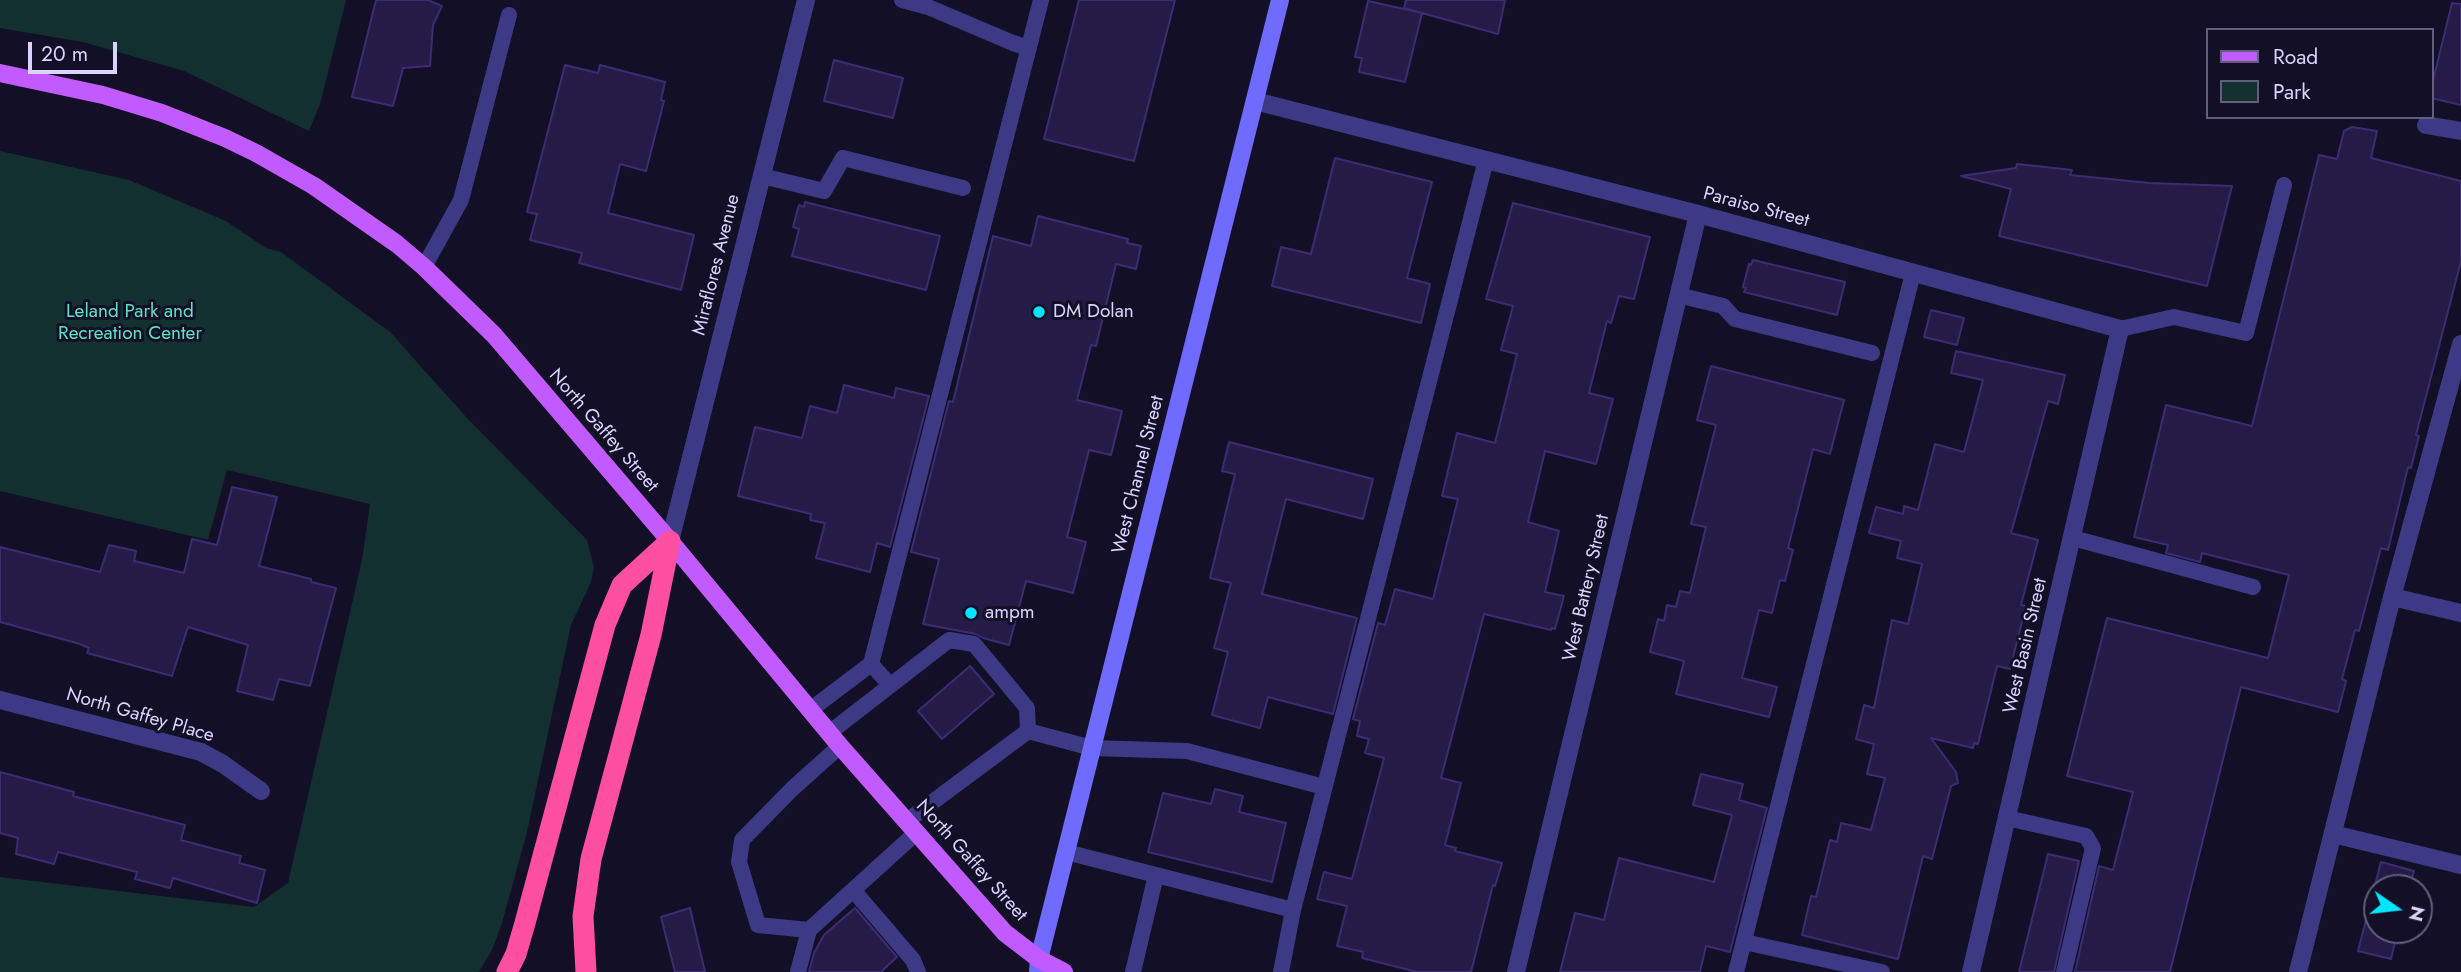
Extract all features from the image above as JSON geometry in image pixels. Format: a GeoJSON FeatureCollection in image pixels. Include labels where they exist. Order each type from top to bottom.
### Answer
{"type":"FeatureCollection","features":[{"type":"Feature","properties":{"kind":"highway"},"geometry":{"type":"LineString","coordinates":[[507,972],[516,954],[525,923],[605,625],[622,586],[670,541]]}},
{"type":"Feature","properties":{"kind":"highway"},"geometry":{"type":"LineString","coordinates":[[586,972],[583,916],[591,859],[651,635],[670,541]]}},
{"type":"Feature","properties":{"kind":"main road","name":"North Gaffey Street"},"geometry":{"type":"LineString","coordinates":[[0,73],[103,94],[162,113],[225,138],[314,186],[371,224],[424,267],[494,335],[834,739],[1005,933],[1037,968],[1065,972]]}},
{"type":"Feature","properties":{"kind":"street","name":"Miraflores Avenue"},"geometry":{"type":"LineString","coordinates":[[670,541],[806,0]]}},
{"type":"Feature","properties":{"kind":"street","name":"West Channel Street"},"geometry":{"type":"LineString","coordinates":[[1037,968],[1280,0]]}},
{"type":"Feature","properties":{"kind":"street","name":"Paraiso Street"},"geometry":{"type":"LineString","coordinates":[[1255,101],[1698,214],[2120,329]]}},
{"type":"Feature","properties":{"kind":"street"},"geometry":{"type":"LineString","coordinates":[[2426,125],[2461,131]]}},
{"type":"Feature","properties":{"kind":"street","name":"West Battery Street"},"geometry":{"type":"LineString","coordinates":[[1516,972],[1698,214]]}},
{"type":"Feature","properties":{"kind":"street","name":"West Basin Street"},"geometry":{"type":"LineString","coordinates":[[1971,972],[2120,329]]}},
{"type":"Feature","properties":{"kind":"street"},"geometry":{"type":"LineString","coordinates":[[2298,972],[2392,597],[2460,352]]}},
{"type":"Feature","properties":{"kind":"street"},"geometry":{"type":"LineString","coordinates":[[2392,597],[2461,613]]}},
{"type":"Feature","properties":{"kind":"street","name":"North Gaffey Place"},"geometry":{"type":"LineString","coordinates":[[0,700],[201,752],[261,791]]}},
{"type":"Feature","properties":{"kind":"street"},"geometry":{"type":"LineString","coordinates":[[2333,834],[2461,865]]}},
{"type":"Feature","properties":{"kind":"lane"},"geometry":{"type":"LineString","coordinates":[[902,0],[928,6],[1013,44],[1029,48]]}},
{"type":"Feature","properties":{"kind":"lane"},"geometry":{"type":"LineString","coordinates":[[810,710],[871,664],[1041,0]]}},
{"type":"Feature","properties":{"kind":"lane"},"geometry":{"type":"LineString","coordinates":[[424,267],[461,200],[509,15]]}},
{"type":"Feature","properties":{"kind":"lane"},"geometry":{"type":"LineString","coordinates":[[762,176],[824,191],[843,158],[963,188]]}},
{"type":"Feature","properties":{"kind":"lane"},"geometry":{"type":"LineString","coordinates":[[1281,972],[1293,910],[1324,787],[1486,160]]}},
{"type":"Feature","properties":{"kind":"lane","name":"Paraiso Street"},"geometry":{"type":"LineString","coordinates":[[2120,329],[2174,317],[2246,333],[2284,185]]}},
{"type":"Feature","properties":{"kind":"lane"},"geometry":{"type":"LineString","coordinates":[[1736,972],[1913,273]]}},
{"type":"Feature","properties":{"kind":"lane"},"geometry":{"type":"LineString","coordinates":[[1678,295],[1723,306],[1735,320],[1872,353]]}},
{"type":"Feature","properties":{"kind":"lane"},"geometry":{"type":"LineString","coordinates":[[2073,538],[2253,587]]}},
{"type":"Feature","properties":{"kind":"lane"},"geometry":{"type":"LineString","coordinates":[[809,930],[758,925],[739,862],[742,840],[792,789],[834,739],[890,685],[949,640],[974,644],[1027,708],[1028,731]]}},
{"type":"Feature","properties":{"kind":"lane"},"geometry":{"type":"LineString","coordinates":[[871,664],[890,685]]}},
{"type":"Feature","properties":{"kind":"lane"},"geometry":{"type":"LineString","coordinates":[[1028,731],[1092,748],[1187,751],[1324,787]]}},
{"type":"Feature","properties":{"kind":"lane"},"geometry":{"type":"LineString","coordinates":[[798,972],[809,930],[853,890],[912,827],[1028,731]]}},
{"type":"Feature","properties":{"kind":"lane"},"geometry":{"type":"LineString","coordinates":[[2007,818],[2086,836],[2093,848],[2064,972]]}},
{"type":"Feature","properties":{"kind":"lane"},"geometry":{"type":"LineString","coordinates":[[1066,852],[1293,910]]}},
{"type":"Feature","properties":{"kind":"lane"},"geometry":{"type":"LineString","coordinates":[[1133,972],[1156,875]]}},
{"type":"Feature","properties":{"kind":"lane"},"geometry":{"type":"LineString","coordinates":[[853,890],[913,960],[918,972]]}},
{"type":"Feature","properties":{"kind":"lane"},"geometry":{"type":"LineString","coordinates":[[1744,942],[1852,969],[1882,972]]}},
{"type":"Feature","properties":{"kind":"green space"},"geometry":{"type":"Polygon","coordinates":[[[0,0],[346,0],[320,104],[309,131],[184,71],[83,42],[0,28],[0,0]]]}},
{"type":"Feature","properties":{"kind":"green space","name":"Leland Park and Recreation Center"},"geometry":{"type":"Polygon","coordinates":[[[0,151],[129,180],[226,221],[266,248],[281,252],[390,332],[467,418],[587,540],[594,568],[591,582],[571,625],[527,832],[502,923],[492,950],[479,972],[0,972],[0,877],[254,907],[288,883],[362,560],[370,504],[227,470],[208,540],[0,491],[0,151]]]}},
{"type":"Feature","properties":{"kind":"building"},"geometry":{"type":"Polygon","coordinates":[[[376,0],[428,0],[442,6],[433,25],[430,66],[403,68],[393,106],[352,97],[376,0]]]}},
{"type":"Feature","properties":{"kind":"building"},"geometry":{"type":"Polygon","coordinates":[[[1079,0],[1175,0],[1134,161],[1044,139],[1079,0]]]}},
{"type":"Feature","properties":{"kind":"building"},"geometry":{"type":"Polygon","coordinates":[[[1406,0],[1505,0],[1498,34],[1404,8],[1406,0]]]}},
{"type":"Feature","properties":{"kind":"building"},"geometry":{"type":"Polygon","coordinates":[[[1368,1],[1422,13],[1405,82],[1359,72],[1362,58],[1355,57],[1368,1]]]}},
{"type":"Feature","properties":{"kind":"building"},"geometry":{"type":"Polygon","coordinates":[[[2452,3],[2461,4],[2461,105],[2433,98],[2433,81],[2452,3]]]}},
{"type":"Feature","properties":{"kind":"building"},"geometry":{"type":"Polygon","coordinates":[[[834,60],[903,78],[893,118],[824,101],[834,60]]]}},
{"type":"Feature","properties":{"kind":"building"},"geometry":{"type":"Polygon","coordinates":[[[565,65],[598,73],[600,65],[665,82],[661,100],[664,101],[646,171],[620,164],[608,213],[694,235],[681,290],[579,263],[582,253],[530,240],[537,214],[527,212],[565,65]]]}},
{"type":"Feature","properties":{"kind":"building"},"geometry":{"type":"Polygon","coordinates":[[[2352,127],[2377,131],[2371,158],[2461,181],[2461,261],[2416,435],[2419,436],[2411,468],[2408,467],[2388,550],[2381,548],[2359,631],[2355,630],[2342,679],[2346,681],[2338,712],[2241,687],[2170,972],[2075,972],[2099,866],[2113,870],[2133,792],[2067,776],[2107,618],[2268,658],[2289,575],[2202,553],[2200,562],[2166,553],[2168,545],[2134,537],[2166,405],[2252,426],[2319,155],[2337,159],[2344,131],[2352,127]]]}},
{"type":"Feature","properties":{"kind":"building"},"geometry":{"type":"Polygon","coordinates":[[[1335,158],[1432,182],[1407,278],[1430,284],[1421,323],[1272,286],[1281,247],[1311,254],[1335,158]]]}},
{"type":"Feature","properties":{"kind":"building"},"geometry":{"type":"Polygon","coordinates":[[[2017,164],[2072,170],[2070,175],[2149,183],[2232,186],[2207,286],[1999,236],[2011,189],[1961,176],[2016,168],[2017,164]]]}},
{"type":"Feature","properties":{"kind":"building"},"geometry":{"type":"Polygon","coordinates":[[[805,202],[940,236],[926,290],[792,256],[799,229],[793,227],[799,205],[804,207],[805,202]]]}},
{"type":"Feature","properties":{"kind":"building"},"geometry":{"type":"Polygon","coordinates":[[[1513,203],[1650,237],[1634,299],[1619,296],[1611,323],[1607,321],[1589,393],[1613,399],[1596,464],[1545,451],[1528,522],[1559,531],[1545,592],[1564,596],[1555,629],[1484,614],[1441,778],[1461,783],[1445,845],[1456,848],[1455,851],[1502,863],[1495,886],[1493,885],[1471,972],[1417,972],[1362,958],[1363,952],[1337,946],[1347,906],[1317,899],[1324,872],[1352,879],[1384,758],[1365,753],[1369,739],[1357,736],[1360,721],[1353,719],[1378,623],[1385,625],[1395,589],[1433,599],[1458,499],[1442,496],[1457,433],[1495,443],[1517,354],[1501,350],[1513,306],[1486,299],[1513,203]]]}},
{"type":"Feature","properties":{"kind":"building"},"geometry":{"type":"Polygon","coordinates":[[[1038,216],[1128,239],[1127,243],[1141,246],[1136,269],[1116,264],[1096,346],[1091,345],[1077,400],[1122,411],[1111,455],[1089,450],[1067,537],[1086,542],[1073,593],[1026,581],[1009,645],[976,634],[923,624],[939,559],[911,552],[949,401],[953,402],[993,236],[1031,246],[1038,216]]]}},
{"type":"Feature","properties":{"kind":"building"},"geometry":{"type":"Polygon","coordinates":[[[1753,260],[1845,282],[1837,315],[1744,292],[1749,264],[1751,265],[1753,260]]]}},
{"type":"Feature","properties":{"kind":"building"},"geometry":{"type":"Polygon","coordinates":[[[1931,310],[1964,318],[1957,345],[1924,337],[1931,310]]]}},
{"type":"Feature","properties":{"kind":"building"},"geometry":{"type":"Polygon","coordinates":[[[1956,351],[2065,375],[2058,404],[2048,401],[2011,533],[2038,540],[2021,605],[2026,606],[2010,669],[1997,666],[1978,744],[1974,743],[1973,748],[1931,738],[1956,772],[1958,783],[1951,786],[1932,859],[1923,856],[1898,959],[1802,935],[1811,896],[1816,897],[1830,840],[1837,842],[1841,823],[1871,830],[1885,778],[1867,774],[1874,744],[1856,739],[1864,705],[1874,708],[1892,620],[1908,624],[1922,564],[1897,558],[1901,541],[1869,533],[1876,507],[1903,514],[1904,506],[1918,510],[1935,444],[1964,452],[1983,380],[1951,373],[1956,351]]]}},
{"type":"Feature","properties":{"kind":"building"},"geometry":{"type":"Polygon","coordinates":[[[1711,366],[1844,400],[1830,454],[1813,449],[1788,548],[1793,550],[1785,581],[1780,580],[1772,613],[1759,610],[1742,678],[1777,687],[1769,717],[1676,694],[1684,661],[1650,652],[1658,619],[1664,621],[1667,605],[1676,607],[1680,591],[1690,593],[1706,527],[1691,524],[1716,425],[1697,420],[1711,366]]]}},
{"type":"Feature","properties":{"kind":"building"},"geometry":{"type":"Polygon","coordinates":[[[844,385],[894,398],[896,388],[929,396],[890,547],[877,543],[870,572],[816,558],[825,523],[810,520],[811,514],[738,496],[755,427],[802,438],[810,406],[837,413],[844,385]]]}},
{"type":"Feature","properties":{"kind":"building"},"geometry":{"type":"Polygon","coordinates":[[[1229,442],[1373,479],[1363,519],[1286,499],[1262,594],[1357,618],[1333,714],[1268,697],[1260,728],[1212,715],[1228,652],[1214,648],[1231,583],[1210,578],[1235,474],[1222,471],[1229,442]]]}},
{"type":"Feature","properties":{"kind":"building"},"geometry":{"type":"Polygon","coordinates":[[[232,487],[277,497],[259,566],[336,588],[310,686],[279,679],[273,700],[237,691],[248,645],[188,627],[172,676],[87,653],[89,648],[80,644],[0,622],[0,547],[100,572],[109,545],[136,551],[134,561],[184,573],[192,539],[217,545],[232,487]]]}},
{"type":"Feature","properties":{"kind":"building"},"geometry":{"type":"Polygon","coordinates":[[[970,666],[994,694],[942,739],[918,711],[970,666]]]}},
{"type":"Feature","properties":{"kind":"building"},"geometry":{"type":"Polygon","coordinates":[[[0,772],[74,792],[73,796],[185,825],[181,840],[241,856],[239,863],[265,870],[257,903],[173,878],[170,888],[135,879],[137,872],[58,852],[54,864],[16,854],[18,838],[0,833],[0,772]]]}},
{"type":"Feature","properties":{"kind":"building"},"geometry":{"type":"Polygon","coordinates":[[[1701,774],[1743,784],[1739,800],[1767,808],[1730,952],[1706,946],[1700,972],[1560,972],[1575,913],[1604,920],[1619,858],[1714,882],[1732,815],[1693,805],[1701,774]]]}},
{"type":"Feature","properties":{"kind":"building"},"geometry":{"type":"Polygon","coordinates":[[[1215,789],[1243,796],[1239,812],[1286,823],[1272,882],[1148,852],[1163,793],[1211,804],[1215,789]]]}},
{"type":"Feature","properties":{"kind":"building"},"geometry":{"type":"Polygon","coordinates":[[[2048,854],[2079,861],[2054,972],[2019,972],[2048,854]]]}},
{"type":"Feature","properties":{"kind":"building"},"geometry":{"type":"Polygon","coordinates":[[[2381,862],[2414,871],[2413,874],[2378,874],[2381,862]]]}},
{"type":"Feature","properties":{"kind":"building"},"geometry":{"type":"Polygon","coordinates":[[[690,908],[705,972],[675,972],[661,917],[690,908]]]}},
{"type":"Feature","properties":{"kind":"building"},"geometry":{"type":"Polygon","coordinates":[[[855,908],[897,957],[881,972],[809,972],[814,953],[824,935],[855,908]]]}},
{"type":"Feature","properties":{"kind":"building"},"geometry":{"type":"Polygon","coordinates":[[[2363,932],[2363,944],[2395,944],[2391,959],[2358,951],[2363,932]]]}},
{"type":"Feature","properties":{"kind":"place","name":"DM Dolan"},"geometry":{"type":"Point","coordinates":[1039,312]}},
{"type":"Feature","properties":{"kind":"place","name":"ampm"},"geometry":{"type":"Point","coordinates":[971,613]}}]}
